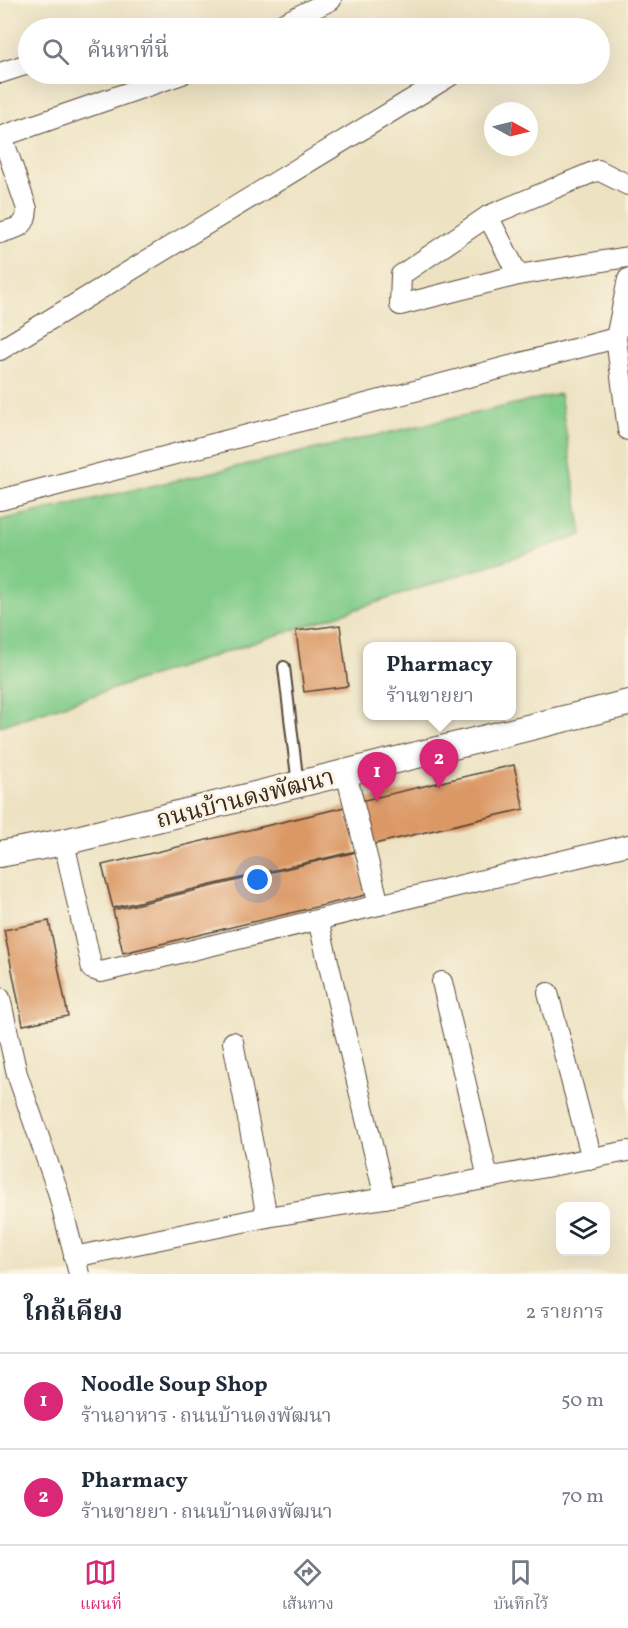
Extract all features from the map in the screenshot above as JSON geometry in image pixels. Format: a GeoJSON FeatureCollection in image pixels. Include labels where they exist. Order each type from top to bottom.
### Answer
{"type":"FeatureCollection","features":[{"type":"Feature","properties":{"kind":"street"},"geometry":{"type":"LineString","coordinates":[[294,18],[331,0]]}},
{"type":"Feature","properties":{"kind":"street"},"geometry":{"type":"LineString","coordinates":[[0,73],[18,67]]}},
{"type":"Feature","properties":{"kind":"street"},"geometry":{"type":"LineString","coordinates":[[0,232],[21,226],[26,220],[27,209],[1,136],[153,84]]}},
{"type":"Feature","properties":{"kind":"street"},"geometry":{"type":"LineString","coordinates":[[0,350],[437,84]]}},
{"type":"Feature","properties":{"kind":"street"},"geometry":{"type":"LineString","coordinates":[[628,185],[598,170],[488,216],[401,275],[400,306],[518,274],[628,257]]}},
{"type":"Feature","properties":{"kind":"street"},"geometry":{"type":"LineString","coordinates":[[488,216],[518,274]]}},
{"type":"Feature","properties":{"kind":"street"},"geometry":{"type":"LineString","coordinates":[[628,279],[615,338],[628,430]]}},
{"type":"Feature","properties":{"kind":"street"},"geometry":{"type":"LineString","coordinates":[[0,500],[615,338]]}},
{"type":"Feature","properties":{"kind":"street","name":"ถนนบ้านดงพัฒนา"},"geometry":{"type":"LineString","coordinates":[[0,854],[64,842],[628,703]]}},
{"type":"Feature","properties":{"kind":"street"},"geometry":{"type":"LineString","coordinates":[[346,773],[379,905]]}},
{"type":"Feature","properties":{"kind":"street"},"geometry":{"type":"LineString","coordinates":[[64,842],[92,969],[96,972],[628,845]]}},
{"type":"Feature","properties":{"kind":"street"},"geometry":{"type":"LineString","coordinates":[[318,920],[385,1197]]}},
{"type":"Feature","properties":{"kind":"street"},"geometry":{"type":"LineString","coordinates":[[442,982],[488,1178]]}},
{"type":"Feature","properties":{"kind":"street"},"geometry":{"type":"LineString","coordinates":[[548,993],[592,1159]]}},
{"type":"Feature","properties":{"kind":"street"},"geometry":{"type":"LineString","coordinates":[[0,998],[17,1074],[58,1192],[77,1265],[267,1217],[628,1151]]}},
{"type":"Feature","properties":{"kind":"street"},"geometry":{"type":"LineString","coordinates":[[233,1042],[267,1217]]}},
{"type":"Feature","properties":{"kind":"lane"},"geometry":{"type":"LineString","coordinates":[[284,667],[298,785]]}},
{"type":"Feature","properties":{"kind":"green space"},"geometry":{"type":"Polygon","coordinates":[[[560,394],[582,535],[0,726],[0,520],[560,394]]]}},
{"type":"Feature","properties":{"kind":"building"},"geometry":{"type":"Polygon","coordinates":[[[340,625],[348,686],[304,692],[296,631],[340,625]]]}},
{"type":"Feature","properties":{"kind":"building"},"geometry":{"type":"Polygon","coordinates":[[[514,765],[524,809],[370,845],[360,801],[514,765]]]}},
{"type":"Feature","properties":{"kind":"building"},"geometry":{"type":"Polygon","coordinates":[[[345,807],[356,851],[113,908],[102,865],[345,807]]]}},
{"type":"Feature","properties":{"kind":"building"},"geometry":{"type":"Polygon","coordinates":[[[356,852],[366,895],[123,953],[113,910],[356,852]]]}},
{"type":"Feature","properties":{"kind":"building"},"geometry":{"type":"Polygon","coordinates":[[[49,921],[68,1016],[23,1025],[4,930],[49,921]]]}},
{"type":"Feature","properties":{"kind":"place","name":"Pharmacy"},"geometry":{"type":"Point","coordinates":[439,789]}},
{"type":"Feature","properties":{"kind":"place","name":"Noodle Soup Shop"},"geometry":{"type":"Point","coordinates":[377,802]}}]}
